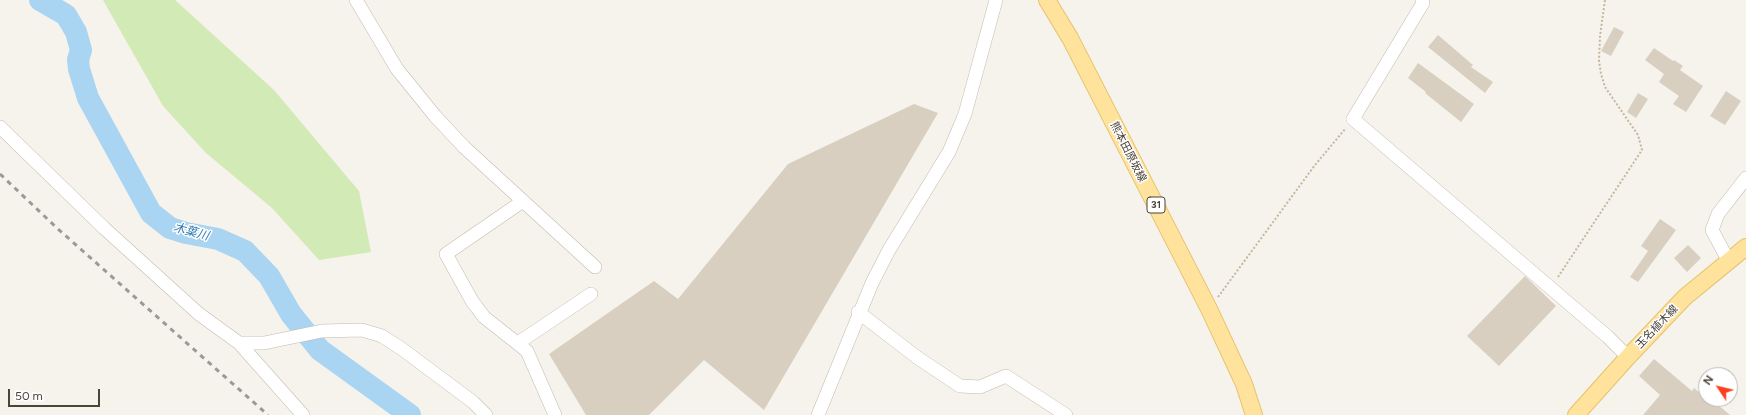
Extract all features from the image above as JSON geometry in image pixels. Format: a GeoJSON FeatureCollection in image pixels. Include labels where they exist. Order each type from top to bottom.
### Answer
{"type":"FeatureCollection","features":[{"type":"Feature","properties":{"kind":"main road","name":"熊本田原坂線"},"geometry":{"type":"LineString","coordinates":[[1047,0],[1070,38],[1209,309],[1244,384],[1254,415]]}},
{"type":"Feature","properties":{"kind":"main road","name":"玉名植木線"},"geometry":{"type":"LineString","coordinates":[[1576,415],[1685,297],[1728,260],[1746,247]]}},
{"type":"Feature","properties":{"kind":"street"},"geometry":{"type":"LineString","coordinates":[[356,0],[398,69],[435,116],[464,147],[594,267]]}},
{"type":"Feature","properties":{"kind":"street"},"geometry":{"type":"LineString","coordinates":[[818,415],[858,312],[889,250],[923,197],[948,152],[965,114],[996,0]]}},
{"type":"Feature","properties":{"kind":"street"},"geometry":{"type":"LineString","coordinates":[[1422,0],[1424,3],[1353,119],[1608,337],[1628,357]]}},
{"type":"Feature","properties":{"kind":"street"},"geometry":{"type":"LineString","coordinates":[[0,127],[104,228],[199,314],[239,342],[303,415]]}},
{"type":"Feature","properties":{"kind":"street"},"geometry":{"type":"LineString","coordinates":[[1728,260],[1712,230],[1718,214],[1746,178]]}},
{"type":"Feature","properties":{"kind":"street"},"geometry":{"type":"LineString","coordinates":[[523,201],[446,254],[472,301],[484,317],[527,351],[555,415]]}},
{"type":"Feature","properties":{"kind":"street"},"geometry":{"type":"LineString","coordinates":[[518,343],[591,294]]}},
{"type":"Feature","properties":{"kind":"street"},"geometry":{"type":"LineString","coordinates":[[858,312],[918,358],[960,386],[980,387],[1006,376],[1066,415]]}},
{"type":"Feature","properties":{"kind":"street"},"geometry":{"type":"LineString","coordinates":[[239,342],[264,343],[322,331],[362,330],[382,336],[402,348],[473,402],[486,415]]}},
{"type":"Feature","properties":{"kind":"path"},"geometry":{"type":"LineString","coordinates":[[1551,289],[1642,150],[1638,135],[1605,87],[1601,74],[1599,61],[1600,36],[1605,0]]}},
{"type":"Feature","properties":{"kind":"path"},"geometry":{"type":"LineString","coordinates":[[1209,309],[1315,165],[1353,119]]}},
{"type":"Feature","properties":{"kind":"green space"},"geometry":{"type":"Polygon","coordinates":[[[103,0],[175,0],[274,90],[359,191],[371,252],[319,260],[272,208],[206,153],[163,106],[103,0]]]}},
{"type":"Feature","properties":{"kind":"building"},"geometry":{"type":"Polygon","coordinates":[[[1614,27],[1624,32],[1611,56],[1601,51],[1614,27]]]}},
{"type":"Feature","properties":{"kind":"building"},"geometry":{"type":"Polygon","coordinates":[[[1438,35],[1473,65],[1471,67],[1493,82],[1485,93],[1428,47],[1438,35]]]}},
{"type":"Feature","properties":{"kind":"building"},"geometry":{"type":"Polygon","coordinates":[[[1654,48],[1683,66],[1680,70],[1703,86],[1686,112],[1673,104],[1679,96],[1659,82],[1664,74],[1645,60],[1654,48]]]}},
{"type":"Feature","properties":{"kind":"building"},"geometry":{"type":"Polygon","coordinates":[[[1418,63],[1474,104],[1461,122],[1408,78],[1418,63]]]}},
{"type":"Feature","properties":{"kind":"building"},"geometry":{"type":"Polygon","coordinates":[[[1726,91],[1741,101],[1725,125],[1710,116],[1726,91]]]}},
{"type":"Feature","properties":{"kind":"building"},"geometry":{"type":"Polygon","coordinates":[[[1638,93],[1648,99],[1636,118],[1627,112],[1638,93]]]}},
{"type":"Feature","properties":{"kind":"building"},"geometry":{"type":"Polygon","coordinates":[[[914,104],[938,113],[764,410],[704,360],[649,415],[586,415],[549,354],[654,281],[678,299],[788,164],[914,104]]]}},
{"type":"Feature","properties":{"kind":"building"},"geometry":{"type":"Polygon","coordinates":[[[1660,219],[1676,230],[1638,282],[1630,277],[1648,251],[1641,246],[1660,219]]]}},
{"type":"Feature","properties":{"kind":"building"},"geometry":{"type":"Polygon","coordinates":[[[1688,245],[1701,258],[1687,272],[1674,258],[1688,245]]]}},
{"type":"Feature","properties":{"kind":"building"},"geometry":{"type":"Polygon","coordinates":[[[1525,276],[1556,306],[1499,366],[1467,336],[1525,276]]]}},
{"type":"Feature","properties":{"kind":"building"},"geometry":{"type":"Polygon","coordinates":[[[1654,359],[1692,391],[1694,388],[1698,391],[1698,407],[1720,407],[1730,415],[1643,415],[1660,395],[1639,376],[1654,359]]]}},
{"type":"Feature","properties":{"kind":"waterway","name":"木葉川"},"geometry":{"type":"LineString","coordinates":[[40,0],[66,15],[76,32],[81,50],[78,60],[79,69],[88,98],[151,213],[170,228],[186,233],[218,239],[245,251],[269,276],[291,314],[320,350],[410,415]]}},
{"type":"Feature","properties":{"kind":"railway"},"geometry":{"type":"LineString","coordinates":[[0,174],[58,229],[268,415]]}}]}
